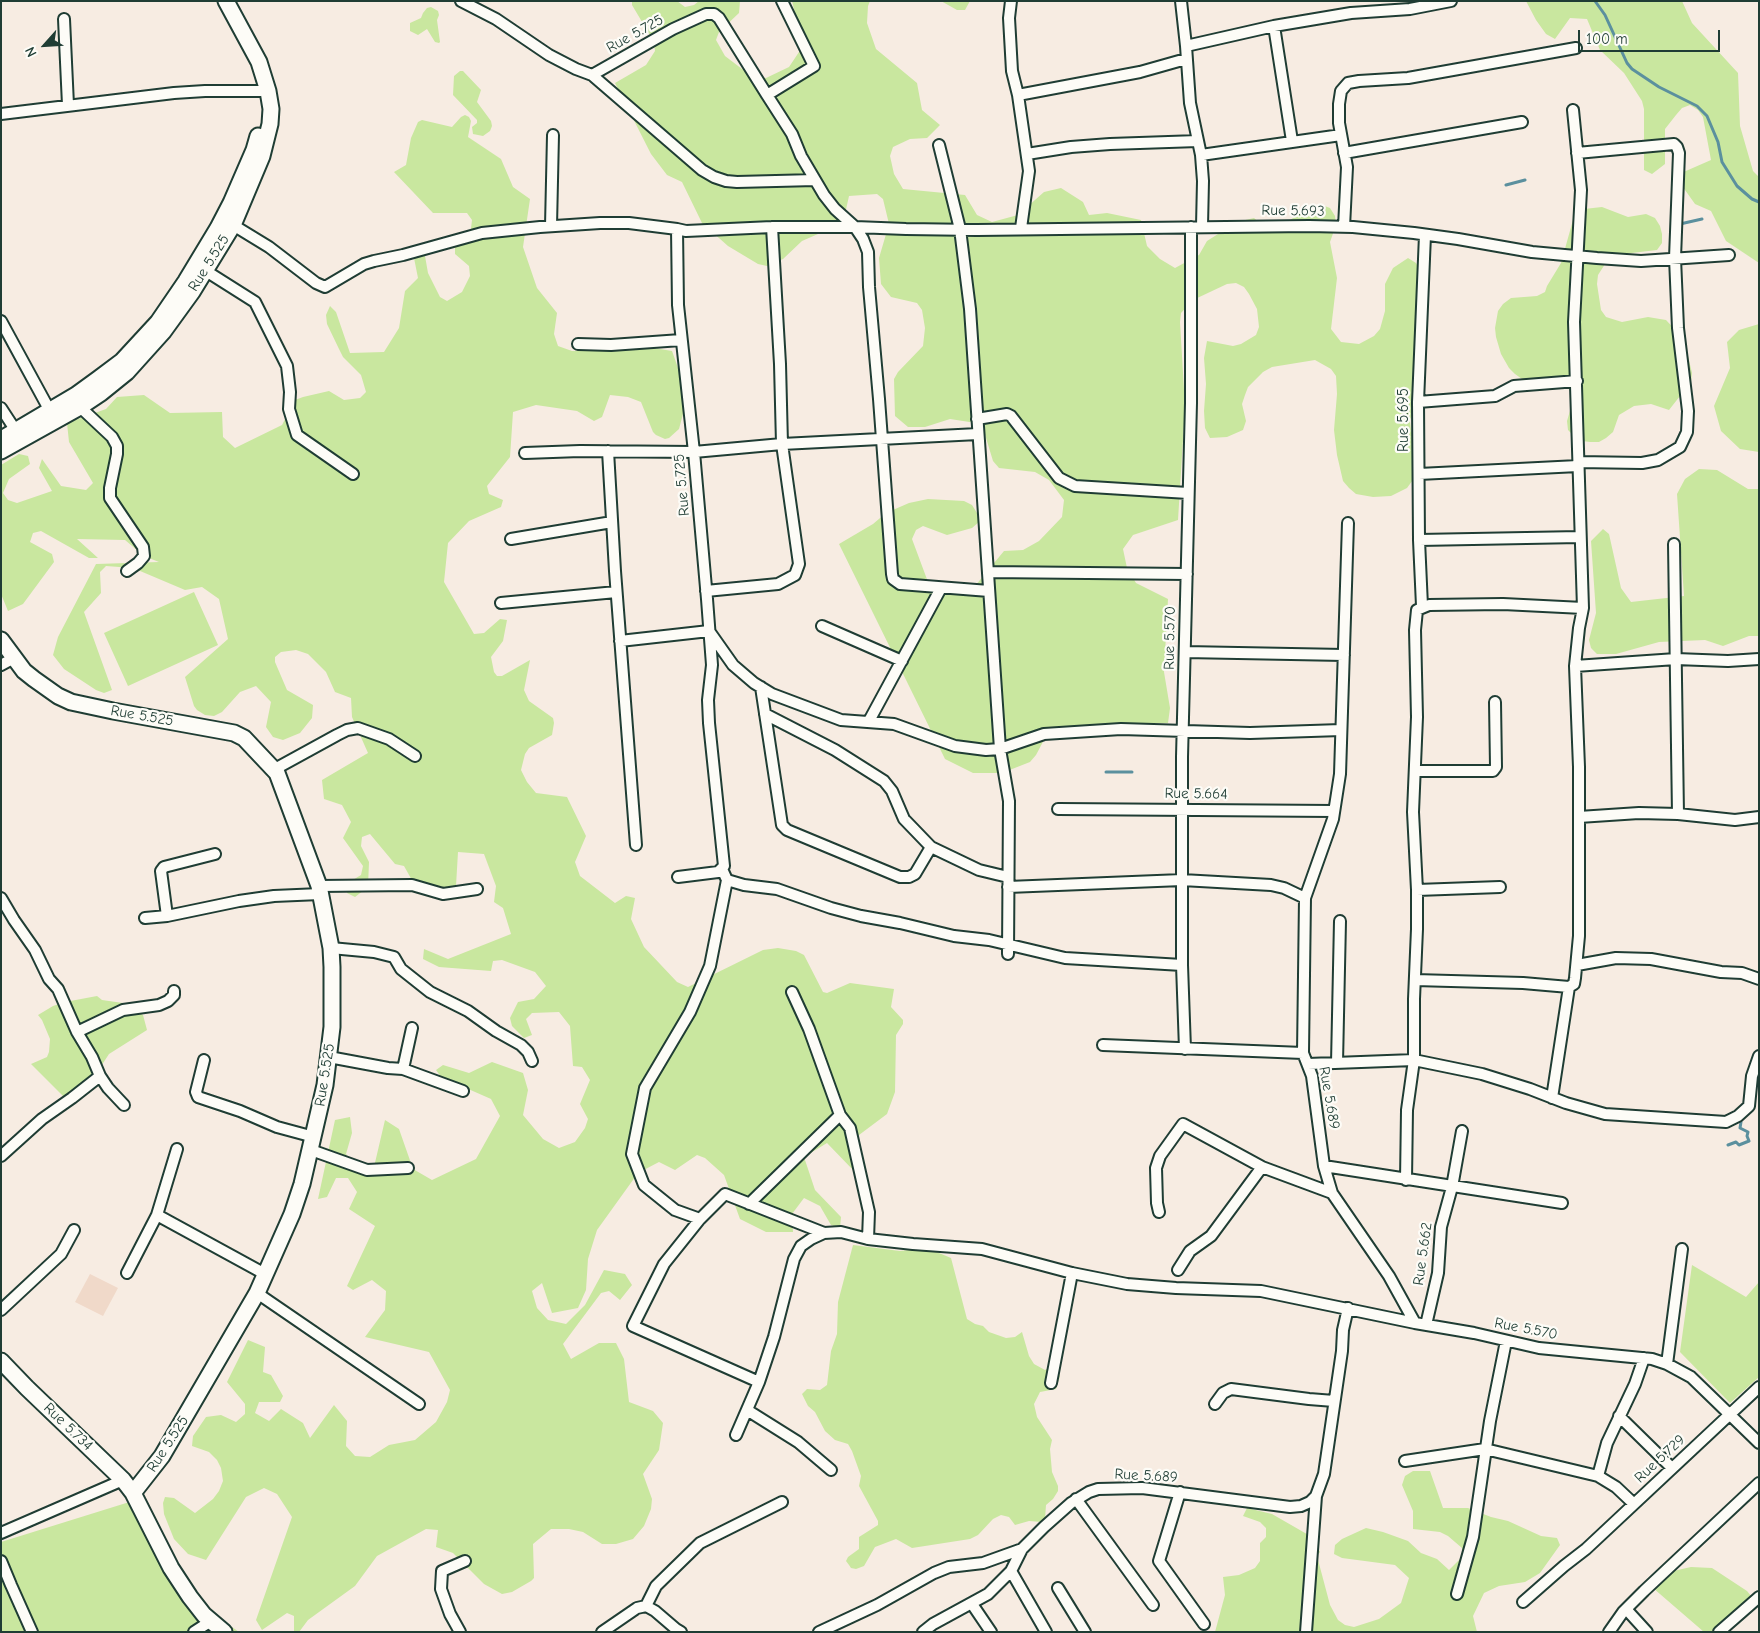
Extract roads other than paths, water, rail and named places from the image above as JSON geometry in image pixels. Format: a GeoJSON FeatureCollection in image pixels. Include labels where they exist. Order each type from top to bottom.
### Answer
{"type":"FeatureCollection","features":[{"type":"Feature","properties":{"kind":"street","name":"Rue 5.525"},"geometry":{"type":"LineString","coordinates":[[1,440],[76,395],[122,361],[158,322],[186,281],[225,215],[254,150],[261,121],[260,91],[244,50],[215,1]]}},
{"type":"Feature","properties":{"kind":"street","name":"Rue 5.525"},"geometry":{"type":"LineString","coordinates":[[1,451],[80,407],[127,372],[148,350],[183,305],[233,225],[262,156],[270,124],[270,109],[268,91],[259,62],[226,1]]}},
{"type":"Feature","properties":{"kind":"street"},"geometry":{"type":"LineString","coordinates":[[461,1],[496,19],[549,55],[592,75],[702,170],[714,177],[737,182],[815,180]]}},
{"type":"Feature","properties":{"kind":"street"},"geometry":{"type":"LineString","coordinates":[[767,95],[814,66],[782,1]]}},
{"type":"Feature","properties":{"kind":"street"},"geometry":{"type":"LineString","coordinates":[[1012,1],[1009,18],[1012,70],[1018,94],[1029,171],[1021,228]]}},
{"type":"Feature","properties":{"kind":"street","name":"Rue 5.570"},"geometry":{"type":"LineString","coordinates":[[1182,1],[1190,103],[1201,155],[1203,181],[1197,227],[1188,493],[1183,730],[1182,965],[1185,1049]]}},
{"type":"Feature","properties":{"kind":"street"},"geometry":{"type":"LineString","coordinates":[[1186,46],[1274,26],[1351,13],[1410,8],[1450,1]]}},
{"type":"Feature","properties":{"kind":"street","name":"Rue 5.725"},"geometry":{"type":"LineString","coordinates":[[592,75],[673,29],[706,14],[714,14],[719,18],[792,134],[824,195],[835,209],[855,227],[863,239],[868,252],[869,286],[893,579],[900,584],[941,588]]}},
{"type":"Feature","properties":{"kind":"street"},"geometry":{"type":"LineString","coordinates":[[64,19],[68,105]]}},
{"type":"Feature","properties":{"kind":"street"},"geometry":{"type":"LineString","coordinates":[[1274,26],[1292,141]]}},
{"type":"Feature","properties":{"kind":"street"},"geometry":{"type":"LineString","coordinates":[[1344,227],[1347,167],[1341,135],[1339,104],[1340,91],[1348,83],[1408,78],[1576,48]]}},
{"type":"Feature","properties":{"kind":"street"},"geometry":{"type":"LineString","coordinates":[[1018,94],[1140,72],[1186,59]]}},
{"type":"Feature","properties":{"kind":"street"},"geometry":{"type":"LineString","coordinates":[[1,114],[174,93],[260,91]]}},
{"type":"Feature","properties":{"kind":"street"},"geometry":{"type":"LineString","coordinates":[[1415,980],[1523,983],[1569,987],[1574,984],[1579,936],[1576,666],[1579,628],[1583,608],[1574,322],[1576,255],[1581,190],[1573,110]]}},
{"type":"Feature","properties":{"kind":"street"},"geometry":{"type":"LineString","coordinates":[[1344,153],[1522,122]]}},
{"type":"Feature","properties":{"kind":"street"},"geometry":{"type":"LineString","coordinates":[[551,226],[553,135]]}},
{"type":"Feature","properties":{"kind":"street"},"geometry":{"type":"LineString","coordinates":[[1201,155],[1341,135]]}},
{"type":"Feature","properties":{"kind":"street"},"geometry":{"type":"LineString","coordinates":[[1027,154],[1071,147],[1110,144],[1198,141]]}},
{"type":"Feature","properties":{"kind":"street"},"geometry":{"type":"LineString","coordinates":[[1419,474],[1578,464],[1642,463],[1658,460],[1680,447],[1687,432],[1688,411],[1678,328],[1675,258],[1679,153],[1674,144],[1577,153]]}},
{"type":"Feature","properties":{"kind":"street"},"geometry":{"type":"LineString","coordinates":[[939,145],[960,229],[970,309],[1000,749],[1009,801],[1008,949]]}},
{"type":"Feature","properties":{"kind":"street"},"geometry":{"type":"LineString","coordinates":[[233,225],[269,247],[320,286],[325,287],[364,264],[421,251],[482,233],[551,226],[629,223],[686,231],[772,227],[855,227]]}},
{"type":"Feature","properties":{"kind":"street"},"geometry":{"type":"LineString","coordinates":[[706,591],[778,584],[795,575],[799,564],[782,444],[772,227]]}},
{"type":"Feature","properties":{"kind":"street","name":"Rue 5.693"},"geometry":{"type":"LineString","coordinates":[[855,227],[906,229],[1344,227],[1425,235],[1524,250],[1641,261],[1729,255]]}},
{"type":"Feature","properties":{"kind":"street","name":"Rue 5.725"},"geometry":{"type":"LineString","coordinates":[[676,229],[678,305],[694,452],[712,665],[708,700],[709,724],[724,866],[722,869]]}},
{"type":"Feature","properties":{"kind":"street","name":"Rue 5.695"},"geometry":{"type":"LineString","coordinates":[[1406,1180],[1408,1110],[1414,1060],[1417,890],[1413,812],[1417,717],[1415,630],[1417,610],[1422,606],[1419,540],[1418,402],[1425,235]]}},
{"type":"Feature","properties":{"kind":"street"},"geometry":{"type":"LineString","coordinates":[[206,271],[255,302],[287,366],[290,392],[288,409],[297,435],[353,474]]}},
{"type":"Feature","properties":{"kind":"street"},"geometry":{"type":"LineString","coordinates":[[1,321],[50,411]]}},
{"type":"Feature","properties":{"kind":"street"},"geometry":{"type":"LineString","coordinates":[[578,344],[611,345],[681,340]]}},
{"type":"Feature","properties":{"kind":"street"},"geometry":{"type":"LineString","coordinates":[[1418,402],[1495,396],[1514,386],[1576,381]]}},
{"type":"Feature","properties":{"kind":"street"},"geometry":{"type":"LineString","coordinates":[[80,407],[112,437],[117,446],[110,498],[143,548],[144,556],[127,571]]}},
{"type":"Feature","properties":{"kind":"street"},"geometry":{"type":"LineString","coordinates":[[1,408],[16,431]]}},
{"type":"Feature","properties":{"kind":"street"},"geometry":{"type":"LineString","coordinates":[[977,420],[1007,414],[1011,416],[1060,478],[1075,486],[1188,493]]}},
{"type":"Feature","properties":{"kind":"street"},"geometry":{"type":"LineString","coordinates":[[525,453],[608,451],[694,452],[782,444],[978,434]]}},
{"type":"Feature","properties":{"kind":"street"},"geometry":{"type":"LineString","coordinates":[[608,451],[616,592],[636,845]]}},
{"type":"Feature","properties":{"kind":"street"},"geometry":{"type":"LineString","coordinates":[[510,539],[612,522]]}},
{"type":"Feature","properties":{"kind":"street"},"geometry":{"type":"LineString","coordinates":[[1303,1053],[1305,898],[1333,819],[1340,774],[1348,523]]}},
{"type":"Feature","properties":{"kind":"street"},"geometry":{"type":"LineString","coordinates":[[1419,540],[1580,537]]}},
{"type":"Feature","properties":{"kind":"street"},"geometry":{"type":"LineString","coordinates":[[1674,544],[1678,814]]}},
{"type":"Feature","properties":{"kind":"street"},"geometry":{"type":"LineString","coordinates":[[988,572],[1187,574]]}},
{"type":"Feature","properties":{"kind":"street"},"geometry":{"type":"LineString","coordinates":[[869,722],[941,588],[989,591]]}},
{"type":"Feature","properties":{"kind":"street"},"geometry":{"type":"LineString","coordinates":[[501,603],[616,592]]}},
{"type":"Feature","properties":{"kind":"street"},"geometry":{"type":"LineString","coordinates":[[1422,606],[1429,604],[1503,604],[1583,608]]}},
{"type":"Feature","properties":{"kind":"street"},"geometry":{"type":"LineString","coordinates":[[822,626],[902,661]]}},
{"type":"Feature","properties":{"kind":"street"},"geometry":{"type":"LineString","coordinates":[[620,641],[709,632],[733,665],[772,694],[841,720],[894,724],[955,746],[986,750],[1000,749],[1044,734],[1121,729],[1250,733],[1342,730]]}},
{"type":"Feature","properties":{"kind":"street","name":"Rue 5.525"},"geometry":{"type":"LineString","coordinates":[[1,640],[8,662],[58,696],[71,702],[113,712],[240,735],[249,742],[275,769],[320,890],[331,948],[332,1027],[329,1057],[312,1144],[292,1214],[257,1293],[162,1456],[133,1494]]}},
{"type":"Feature","properties":{"kind":"street"},"geometry":{"type":"LineString","coordinates":[[1185,652],[1344,655]]}},
{"type":"Feature","properties":{"kind":"street"},"geometry":{"type":"LineString","coordinates":[[1576,666],[1676,659],[1759,659]]}},
{"type":"Feature","properties":{"kind":"street"},"geometry":{"type":"LineString","coordinates":[[712,665],[733,665]]}},
{"type":"Feature","properties":{"kind":"street"},"geometry":{"type":"LineString","coordinates":[[761,687],[780,820],[787,830],[900,877],[910,877],[915,874],[931,847]]}},
{"type":"Feature","properties":{"kind":"street"},"geometry":{"type":"LineString","coordinates":[[1415,771],[1493,771],[1496,768],[1495,702]]}},
{"type":"Feature","properties":{"kind":"street"},"geometry":{"type":"LineString","coordinates":[[765,714],[835,750],[884,781],[892,791],[904,818],[931,847],[1008,882],[1182,880],[1271,884],[1305,898]]}},
{"type":"Feature","properties":{"kind":"street"},"geometry":{"type":"LineString","coordinates":[[275,769],[336,735],[358,728],[389,739],[415,756]]}},
{"type":"Feature","properties":{"kind":"street","name":"Rue 5.664"},"geometry":{"type":"LineString","coordinates":[[1058,809],[1334,811]]}},
{"type":"Feature","properties":{"kind":"street"},"geometry":{"type":"LineString","coordinates":[[1579,817],[1639,812],[1735,820],[1759,817]]}},
{"type":"Feature","properties":{"kind":"street"},"geometry":{"type":"LineString","coordinates":[[167,916],[161,871],[164,867],[215,854]]}},
{"type":"Feature","properties":{"kind":"street"},"geometry":{"type":"LineString","coordinates":[[678,877],[718,872],[722,869],[727,880],[710,966],[690,1012],[645,1088],[632,1154],[644,1185],[675,1210],[700,1219]]}},
{"type":"Feature","properties":{"kind":"street"},"geometry":{"type":"LineString","coordinates":[[727,880],[744,885],[776,889],[830,908],[861,916],[954,936],[989,940],[1008,949],[1065,958],[1182,965]]}},
{"type":"Feature","properties":{"kind":"street"},"geometry":{"type":"LineString","coordinates":[[145,918],[167,916],[238,901],[320,890],[412,885],[443,894],[477,889]]}},
{"type":"Feature","properties":{"kind":"street"},"geometry":{"type":"LineString","coordinates":[[1417,890],[1500,887]]}},
{"type":"Feature","properties":{"kind":"street"},"geometry":{"type":"LineString","coordinates":[[1,898],[35,950],[49,979],[58,989],[77,1032],[92,1057],[100,1076],[124,1105]]}},
{"type":"Feature","properties":{"kind":"street"},"geometry":{"type":"LineString","coordinates":[[1337,1063],[1340,921]]}},
{"type":"Feature","properties":{"kind":"street"},"geometry":{"type":"LineString","coordinates":[[331,948],[374,952],[394,957],[402,969],[430,992],[468,1011],[496,1031],[521,1044],[528,1052],[532,1061]]}},
{"type":"Feature","properties":{"kind":"street"},"geometry":{"type":"LineString","coordinates":[[1577,965],[1616,958],[1651,959],[1721,972],[1742,973],[1759,979]]}},
{"type":"Feature","properties":{"kind":"street"},"geometry":{"type":"LineString","coordinates":[[1552,1098],[1569,987]]}},
{"type":"Feature","properties":{"kind":"street"},"geometry":{"type":"LineString","coordinates":[[77,1032],[123,1010],[159,1005],[168,1001],[174,995],[174,991]]}},
{"type":"Feature","properties":{"kind":"street"},"geometry":{"type":"LineString","coordinates":[[792,992],[809,1029],[840,1115],[850,1128],[869,1212],[868,1239]]}},
{"type":"Feature","properties":{"kind":"street"},"geometry":{"type":"LineString","coordinates":[[403,1070],[412,1028]]}},
{"type":"Feature","properties":{"kind":"street","name":"Rue 5.689"},"geometry":{"type":"LineString","coordinates":[[1103,1046],[1303,1053],[1308,1064],[1314,1089],[1324,1166],[1332,1193],[1389,1276],[1415,1323]]}},
{"type":"Feature","properties":{"kind":"street"},"geometry":{"type":"LineString","coordinates":[[1308,1064],[1414,1060],[1482,1074],[1566,1103],[1605,1114],[1726,1122],[1738,1116],[1749,1106],[1752,1076],[1759,1056]]}},
{"type":"Feature","properties":{"kind":"street"},"geometry":{"type":"LineString","coordinates":[[329,1057],[403,1070],[463,1092]]}},
{"type":"Feature","properties":{"kind":"street"},"geometry":{"type":"LineString","coordinates":[[204,1060],[196,1092],[198,1098],[240,1111],[277,1126],[367,1170],[408,1168]]}},
{"type":"Feature","properties":{"kind":"street"},"geometry":{"type":"LineString","coordinates":[[1,1156],[42,1119],[100,1076]]}},
{"type":"Feature","properties":{"kind":"street"},"geometry":{"type":"LineString","coordinates":[[749,1204],[840,1115]]}},
{"type":"Feature","properties":{"kind":"street"},"geometry":{"type":"LineString","coordinates":[[1159,1212],[1156,1202],[1156,1168],[1160,1156],[1183,1124],[1262,1167],[1332,1193]]}},
{"type":"Feature","properties":{"kind":"street","name":"Rue 5.662"},"geometry":{"type":"LineString","coordinates":[[1426,1325],[1438,1272],[1441,1227],[1452,1187],[1462,1130]]}},
{"type":"Feature","properties":{"kind":"street"},"geometry":{"type":"LineString","coordinates":[[127,1272],[157,1215],[177,1149]]}},
{"type":"Feature","properties":{"kind":"street"},"geometry":{"type":"LineString","coordinates":[[1324,1166],[1562,1203]]}},
{"type":"Feature","properties":{"kind":"street"},"geometry":{"type":"LineString","coordinates":[[1178,1270],[1190,1251],[1211,1236],[1262,1167]]}},
{"type":"Feature","properties":{"kind":"street"},"geometry":{"type":"LineString","coordinates":[[759,1382],[633,1326],[664,1264],[700,1219],[725,1194],[824,1233]]}},
{"type":"Feature","properties":{"kind":"street"},"geometry":{"type":"LineString","coordinates":[[157,1215],[265,1274]]}},
{"type":"Feature","properties":{"kind":"street"},"geometry":{"type":"LineString","coordinates":[[1,1310],[61,1254],[74,1230]]}},
{"type":"Feature","properties":{"kind":"street","name":"Rue 5.570"},"geometry":{"type":"LineString","coordinates":[[824,1233],[841,1232],[868,1239],[982,1248],[1072,1273],[1127,1284],[1261,1291],[1539,1348],[1652,1359],[1667,1364],[1691,1378],[1759,1443]]}},
{"type":"Feature","properties":{"kind":"street"},"geometry":{"type":"LineString","coordinates":[[736,1435],[759,1382],[774,1337],[794,1259],[801,1246],[810,1239],[824,1233]]}},
{"type":"Feature","properties":{"kind":"street"},"geometry":{"type":"LineString","coordinates":[[1667,1364],[1682,1249]]}},
{"type":"Feature","properties":{"kind":"street"},"geometry":{"type":"LineString","coordinates":[[1051,1383],[1072,1273]]}},
{"type":"Feature","properties":{"kind":"street"},"geometry":{"type":"LineString","coordinates":[[257,1293],[418,1404]]}},
{"type":"Feature","properties":{"kind":"street"},"geometry":{"type":"LineString","coordinates":[[1306,1632],[1316,1496],[1324,1474],[1348,1308]]}},
{"type":"Feature","properties":{"kind":"street"},"geometry":{"type":"LineString","coordinates":[[1457,1594],[1473,1536],[1494,1393],[1506,1341]]}},
{"type":"Feature","properties":{"kind":"street"},"geometry":{"type":"LineString","coordinates":[[1598,1476],[1607,1443],[1635,1384],[1644,1358]]}},
{"type":"Feature","properties":{"kind":"street","name":"Rue 5.734"},"geometry":{"type":"LineString","coordinates":[[3,1366],[123,1480],[133,1494]]}},
{"type":"Feature","properties":{"kind":"street","name":"Rue 5.729"},"geometry":{"type":"LineString","coordinates":[[1523,1602],[1612,1526],[1759,1387]]}},
{"type":"Feature","properties":{"kind":"street"},"geometry":{"type":"LineString","coordinates":[[1215,1404],[1223,1393],[1231,1389],[1334,1401]]}},
{"type":"Feature","properties":{"kind":"street"},"geometry":{"type":"LineString","coordinates":[[747,1410],[798,1442],[831,1470]]}},
{"type":"Feature","properties":{"kind":"street"},"geometry":{"type":"LineString","coordinates":[[1619,1416],[1672,1468]]}},
{"type":"Feature","properties":{"kind":"street"},"geometry":{"type":"LineString","coordinates":[[1406,1461],[1485,1449],[1598,1476],[1616,1487],[1634,1504]]}},
{"type":"Feature","properties":{"kind":"street"},"geometry":{"type":"LineString","coordinates":[[1,1533],[123,1480]]}},
{"type":"Feature","properties":{"kind":"street"},"geometry":{"type":"LineString","coordinates":[[1609,1632],[1626,1609],[1759,1482]]}},
{"type":"Feature","properties":{"kind":"street","name":"Rue 5.689"},"geometry":{"type":"LineString","coordinates":[[818,1632],[877,1605],[934,1573],[949,1567],[984,1563],[1022,1549],[1076,1499],[1098,1489],[1142,1488],[1290,1507],[1301,1506],[1310,1502],[1316,1496]]}},
{"type":"Feature","properties":{"kind":"street"},"geometry":{"type":"LineString","coordinates":[[1180,1492],[1159,1561],[1204,1624]]}},
{"type":"Feature","properties":{"kind":"street"},"geometry":{"type":"LineString","coordinates":[[133,1494],[171,1568],[190,1597],[211,1621],[224,1632]]}},
{"type":"Feature","properties":{"kind":"street"},"geometry":{"type":"LineString","coordinates":[[1076,1499],[1153,1605]]}},
{"type":"Feature","properties":{"kind":"street"},"geometry":{"type":"LineString","coordinates":[[646,1606],[656,1586],[700,1543],[782,1502]]}},
{"type":"Feature","properties":{"kind":"street"},"geometry":{"type":"LineString","coordinates":[[923,1632],[936,1628],[988,1594],[1011,1571],[1022,1549]]}},
{"type":"Feature","properties":{"kind":"street"},"geometry":{"type":"LineString","coordinates":[[1,1561],[32,1632]]}},
{"type":"Feature","properties":{"kind":"street"},"geometry":{"type":"LineString","coordinates":[[460,1632],[450,1614],[441,1589],[442,1570],[465,1561]]}},
{"type":"Feature","properties":{"kind":"street"},"geometry":{"type":"LineString","coordinates":[[1011,1571],[1046,1632]]}},
{"type":"Feature","properties":{"kind":"street"},"geometry":{"type":"LineString","coordinates":[[1058,1588],[1085,1632]]}},
{"type":"Feature","properties":{"kind":"street"},"geometry":{"type":"LineString","coordinates":[[1719,1632],[1759,1597]]}},
{"type":"Feature","properties":{"kind":"street"},"geometry":{"type":"LineString","coordinates":[[972,1604],[991,1632]]}},
{"type":"Feature","properties":{"kind":"street"},"geometry":{"type":"LineString","coordinates":[[602,1632],[636,1608],[646,1606],[681,1632]]}},
{"type":"Feature","properties":{"kind":"street"},"geometry":{"type":"LineString","coordinates":[[1626,1609],[1647,1632]]}},
{"type":"Feature","properties":{"kind":"street"},"geometry":{"type":"LineString","coordinates":[[194,1632],[211,1621]]}},
{"type":"Feature","properties":{"kind":"waterway"},"geometry":{"type":"LineString","coordinates":[[1595,1],[1605,15],[1627,63],[1632,69],[1659,87],[1697,106],[1707,116],[1718,142],[1722,162],[1737,186],[1752,199],[1759,202]]}},
{"type":"Feature","properties":{"kind":"waterway"},"geometry":{"type":"LineString","coordinates":[[1506,185],[1525,180]]}},
{"type":"Feature","properties":{"kind":"waterway"},"geometry":{"type":"LineString","coordinates":[[1680,224],[1702,219]]}},
{"type":"Feature","properties":{"kind":"waterway"},"geometry":{"type":"LineString","coordinates":[[1106,772],[1132,772]]}},
{"type":"Feature","properties":{"kind":"waterway"},"geometry":{"type":"LineString","coordinates":[[1728,1145],[1736,1142],[1739,1145],[1749,1141],[1748,1132],[1740,1128],[1741,1122],[1737,1120]]}}]}
